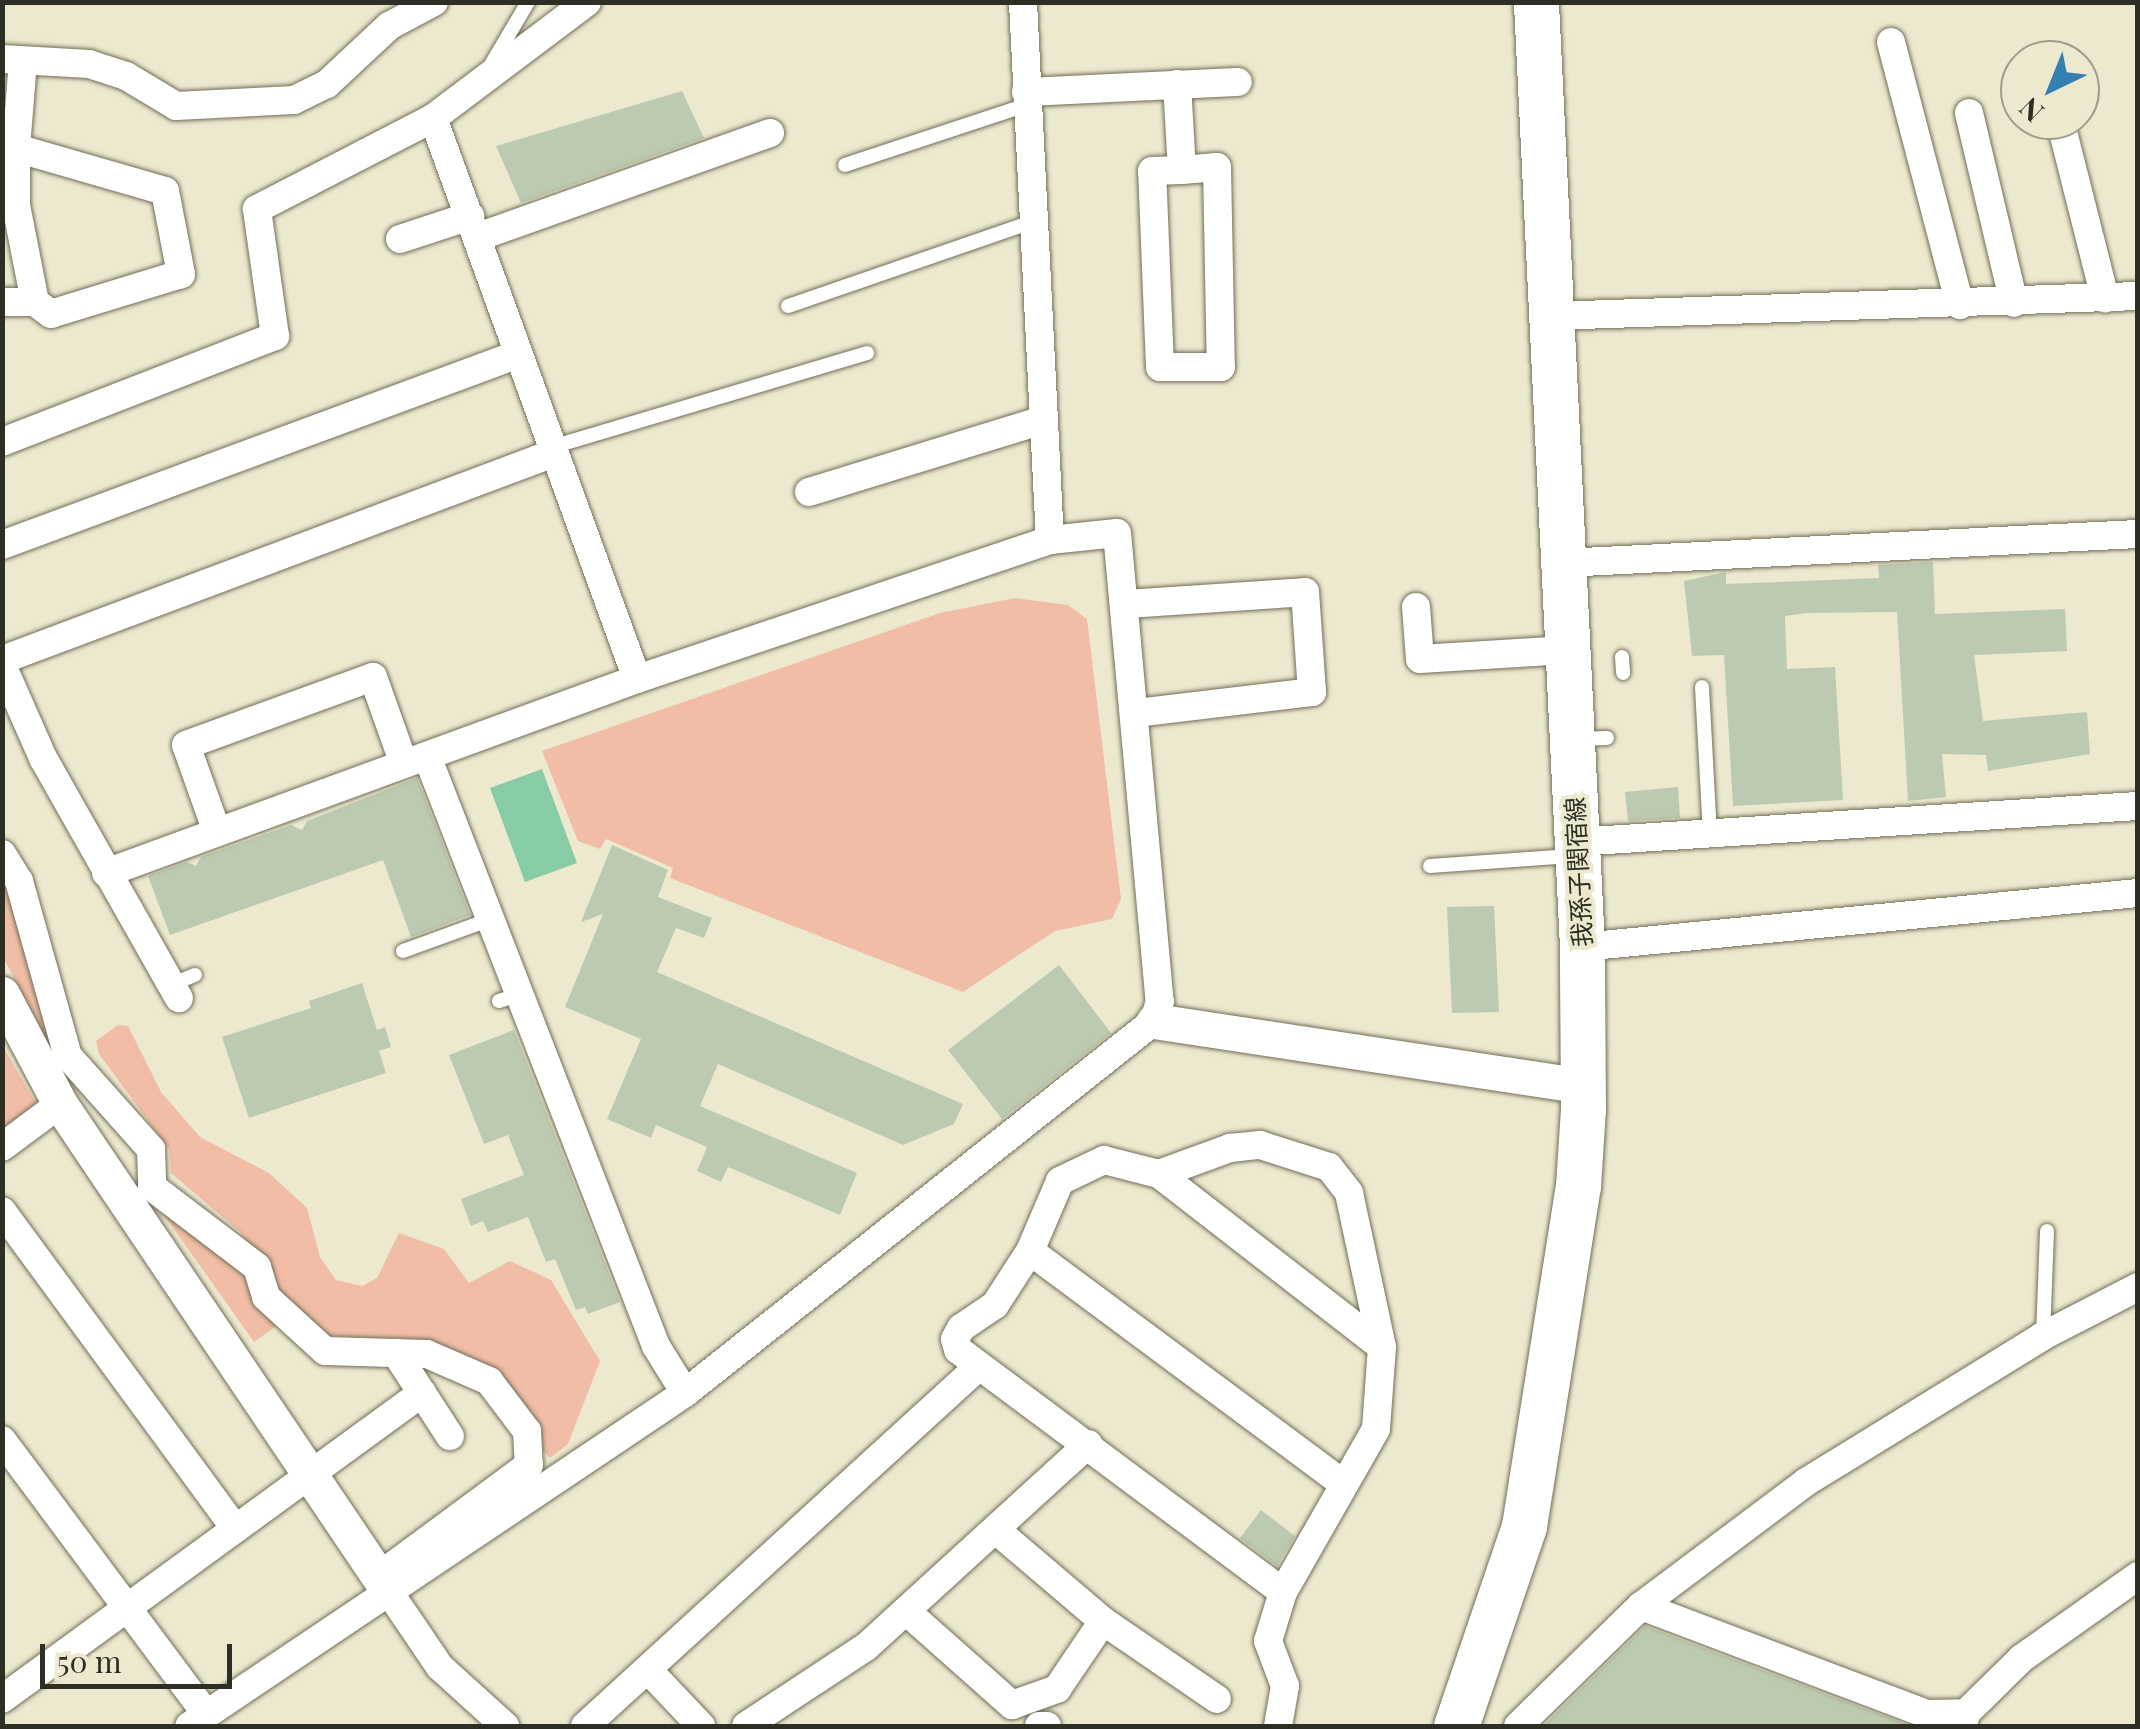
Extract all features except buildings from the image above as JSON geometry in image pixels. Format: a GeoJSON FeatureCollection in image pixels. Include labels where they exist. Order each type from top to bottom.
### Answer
{"type":"FeatureCollection","features":[{"type":"Feature","properties":{"kind":"main road","name":"我孫子関宿線"},"geometry":{"type":"LineString","coordinates":[[1456,1726],[1528,1508],[1578,1186],[1583,1086],[1582,946],[1576,848],[1589,738],[1563,563],[1536,2]]}},
{"type":"Feature","properties":{"kind":"street"},"geometry":{"type":"LineString","coordinates":[[10,148],[165,191],[180,274],[51,314],[36,302],[9,205],[10,148],[12,60],[88,64],[126,76],[176,106],[294,100],[328,84],[390,26],[434,2]]}},
{"type":"Feature","properties":{"kind":"street"},"geometry":{"type":"LineString","coordinates":[[2,442],[275,336],[257,209],[433,118],[487,73],[588,2]]}},
{"type":"Feature","properties":{"kind":"street"},"geometry":{"type":"LineString","coordinates":[[1023,2],[1050,540]]}},
{"type":"Feature","properties":{"kind":"street"},"geometry":{"type":"LineString","coordinates":[[1891,42],[1960,306]]}},
{"type":"Feature","properties":{"kind":"street"},"geometry":{"type":"LineString","coordinates":[[1026,99],[1238,82]]}},
{"type":"Feature","properties":{"kind":"street"},"geometry":{"type":"LineString","coordinates":[[1177,84],[1182,170]]}},
{"type":"Feature","properties":{"kind":"street"},"geometry":{"type":"LineString","coordinates":[[1969,112],[2014,302]]}},
{"type":"Feature","properties":{"kind":"street"},"geometry":{"type":"LineString","coordinates":[[433,118],[474,226],[516,356],[637,679]]}},
{"type":"Feature","properties":{"kind":"street"},"geometry":{"type":"LineString","coordinates":[[400,239],[474,226],[770,134]]}},
{"type":"Feature","properties":{"kind":"street"},"geometry":{"type":"LineString","coordinates":[[2065,140],[2104,298]]}},
{"type":"Feature","properties":{"kind":"street"},"geometry":{"type":"LineString","coordinates":[[1217,168],[1221,367],[1160,367],[1152,171],[1182,170],[1217,168]]}},
{"type":"Feature","properties":{"kind":"street"},"geometry":{"type":"LineString","coordinates":[[1551,316],[1960,306],[2138,296]]}},
{"type":"Feature","properties":{"kind":"street"},"geometry":{"type":"LineString","coordinates":[[2,302],[36,302]]}},
{"type":"Feature","properties":{"kind":"street"},"geometry":{"type":"LineString","coordinates":[[2,545],[516,356]]}},
{"type":"Feature","properties":{"kind":"street"},"geometry":{"type":"LineString","coordinates":[[809,492],[1044,420]]}},
{"type":"Feature","properties":{"kind":"street"},"geometry":{"type":"LineString","coordinates":[[182,986],[106,872],[43,758],[2,663],[553,450]]}},
{"type":"Feature","properties":{"kind":"street"},"geometry":{"type":"LineString","coordinates":[[106,872],[637,679],[1050,540],[1117,533],[1160,1000],[1154,1021],[685,1393],[384,1584]]}},
{"type":"Feature","properties":{"kind":"street"},"geometry":{"type":"LineString","coordinates":[[1563,563],[2138,534]]}},
{"type":"Feature","properties":{"kind":"street"},"geometry":{"type":"LineString","coordinates":[[1126,604],[1305,592],[1312,692],[1136,714]]}},
{"type":"Feature","properties":{"kind":"street"},"geometry":{"type":"LineString","coordinates":[[1416,607],[1420,659],[1574,633]]}},
{"type":"Feature","properties":{"kind":"street"},"geometry":{"type":"LineString","coordinates":[[217,832],[186,744],[373,677],[491,919],[496,959],[510,997],[656,1346],[685,1393]]}},
{"type":"Feature","properties":{"kind":"street"},"geometry":{"type":"LineString","coordinates":[[1576,848],[1710,834],[2138,806]]}},
{"type":"Feature","properties":{"kind":"street"},"geometry":{"type":"LineString","coordinates":[[2,854],[19,882],[60,1104],[140,1196],[440,1667],[505,1726]]}},
{"type":"Feature","properties":{"kind":"street"},"geometry":{"type":"LineString","coordinates":[[1582,946],[2138,893]]}},
{"type":"Feature","properties":{"kind":"street"},"geometry":{"type":"LineString","coordinates":[[2,994],[55,1063],[151,1149],[140,1196]]}},
{"type":"Feature","properties":{"kind":"street"},"geometry":{"type":"LineString","coordinates":[[1154,1021],[1583,1086]]}},
{"type":"Feature","properties":{"kind":"street"},"geometry":{"type":"LineString","coordinates":[[2,1148],[60,1104]]}},
{"type":"Feature","properties":{"kind":"street"},"geometry":{"type":"LineString","coordinates":[[1159,1174],[1230,1148],[1260,1145],[1329,1167],[1350,1192],[1382,1346],[1376,1429],[1283,1592],[1268,1641],[1285,1686],[1278,1726]]}},
{"type":"Feature","properties":{"kind":"street"},"geometry":{"type":"LineString","coordinates":[[1283,1592],[1088,1444],[977,1368],[954,1339],[994,1305],[1030,1251],[1060,1181],[1104,1160],[1159,1174],[1382,1346]]}},
{"type":"Feature","properties":{"kind":"street"},"geometry":{"type":"LineString","coordinates":[[2,1440],[126,1606],[198,1720],[384,1584],[528,1465],[527,1432],[489,1380],[427,1354],[325,1351],[266,1298],[256,1267],[140,1196]]}},
{"type":"Feature","properties":{"kind":"street"},"geometry":{"type":"LineString","coordinates":[[2,1210],[234,1528]]}},
{"type":"Feature","properties":{"kind":"street"},"geometry":{"type":"LineString","coordinates":[[1030,1251],[1342,1483]]}},
{"type":"Feature","properties":{"kind":"street"},"geometry":{"type":"LineString","coordinates":[[1518,1726],[1642,1606],[1806,1482],[2043,1336],[2138,1287]]}},
{"type":"Feature","properties":{"kind":"street"},"geometry":{"type":"LineString","coordinates":[[396,1353],[450,1436]]}},
{"type":"Feature","properties":{"kind":"street"},"geometry":{"type":"LineString","coordinates":[[585,1726],[977,1368]]}},
{"type":"Feature","properties":{"kind":"street"},"geometry":{"type":"LineString","coordinates":[[7,1686],[126,1606],[422,1394]]}},
{"type":"Feature","properties":{"kind":"street"},"geometry":{"type":"LineString","coordinates":[[746,1726],[866,1647],[1088,1444]]}},
{"type":"Feature","properties":{"kind":"street"},"geometry":{"type":"LineString","coordinates":[[996,1530],[1103,1621],[1217,1699]]}},
{"type":"Feature","properties":{"kind":"street"},"geometry":{"type":"LineString","coordinates":[[1642,1606],[1927,1714],[1964,1720],[2022,1658],[2138,1576]]}},
{"type":"Feature","properties":{"kind":"street"},"geometry":{"type":"LineString","coordinates":[[906,1611],[1012,1704],[1057,1689],[1103,1621]]}},
{"type":"Feature","properties":{"kind":"street"},"geometry":{"type":"LineString","coordinates":[[649,1671],[701,1726]]}},
{"type":"Feature","properties":{"kind":"street"},"geometry":{"type":"LineString","coordinates":[[1039,1726],[1047,1726]]}},
{"type":"Feature","properties":{"kind":"lane"},"geometry":{"type":"LineString","coordinates":[[487,73],[528,2]]}},
{"type":"Feature","properties":{"kind":"lane"},"geometry":{"type":"LineString","coordinates":[[845,165],[1026,99]]}},
{"type":"Feature","properties":{"kind":"lane"},"geometry":{"type":"LineString","coordinates":[[788,306],[1032,222]]}},
{"type":"Feature","properties":{"kind":"lane"},"geometry":{"type":"LineString","coordinates":[[553,450],[868,353]]}},
{"type":"Feature","properties":{"kind":"lane"},"geometry":{"type":"LineString","coordinates":[[1622,657],[1623,673]]}},
{"type":"Feature","properties":{"kind":"lane"},"geometry":{"type":"LineString","coordinates":[[1702,687],[1710,834]]}},
{"type":"Feature","properties":{"kind":"lane"},"geometry":{"type":"LineString","coordinates":[[1430,866],[1576,848]]}},
{"type":"Feature","properties":{"kind":"lane"},"geometry":{"type":"LineString","coordinates":[[403,951],[491,919]]}},
{"type":"Feature","properties":{"kind":"lane"},"geometry":{"type":"LineString","coordinates":[[2043,1336],[2047,1231]]}},
{"type":"Feature","properties":{"kind":"shaded area"},"geometry":{"type":"Polygon","coordinates":[[[1015,598],[1068,605],[1087,619],[1121,899],[1112,919],[1055,931],[963,992],[670,878],[673,868],[606,839],[600,849],[578,841],[542,751],[940,613],[1015,598]]]}},
{"type":"Feature","properties":{"kind":"shaded area"},"geometry":{"type":"Polygon","coordinates":[[[542,769],[577,863],[525,882],[490,788],[542,769]]]}},
{"type":"Feature","properties":{"kind":"shaded area"},"geometry":{"type":"Polygon","coordinates":[[[2,863],[58,1038],[49,1045],[3,957],[2,863]]]}},
{"type":"Feature","properties":{"kind":"shaded area"},"geometry":{"type":"Polygon","coordinates":[[[118,1025],[128,1026],[161,1092],[200,1137],[269,1173],[307,1208],[320,1257],[336,1280],[362,1286],[377,1278],[399,1233],[444,1249],[469,1283],[510,1261],[551,1280],[600,1361],[568,1444],[550,1458],[456,1352],[410,1339],[330,1336],[289,1304],[240,1232],[171,1173],[169,1149],[99,1054],[96,1041],[118,1025]]]}},
{"type":"Feature","properties":{"kind":"shaded area"},"geometry":{"type":"Polygon","coordinates":[[[2,1045],[38,1107],[2,1133],[2,1045]]]}},
{"type":"Feature","properties":{"kind":"shaded area"},"geometry":{"type":"Polygon","coordinates":[[[154,1201],[250,1272],[279,1324],[254,1342],[154,1201]]]}}]}
